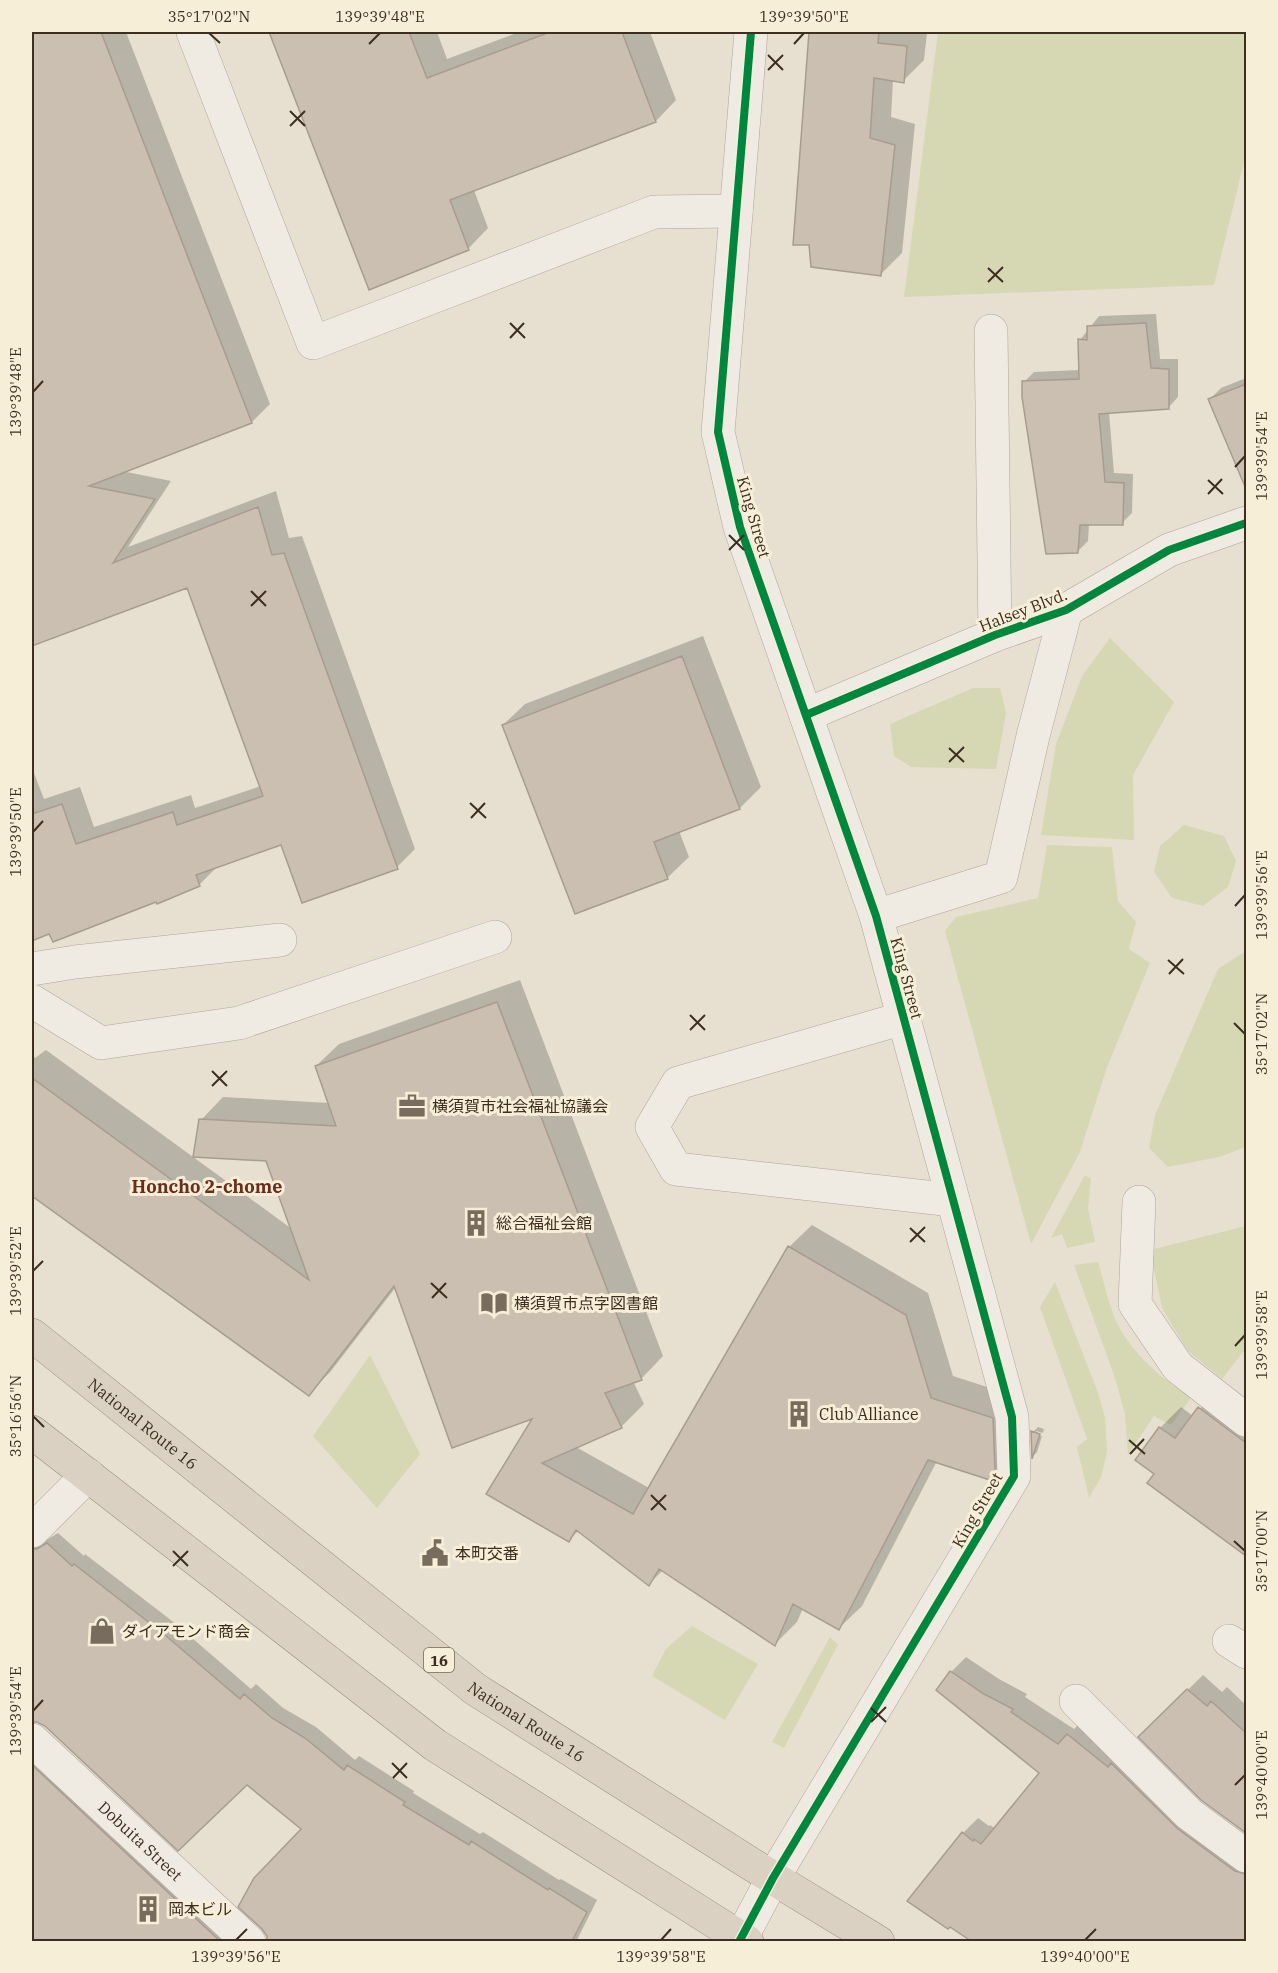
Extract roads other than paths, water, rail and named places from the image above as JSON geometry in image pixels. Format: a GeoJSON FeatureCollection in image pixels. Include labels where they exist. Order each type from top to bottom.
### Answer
{"type":"FeatureCollection","features":[{"type":"Feature","properties":{"kind":"highway","name":"National Route 16"},"geometry":{"type":"LineString","coordinates":[[32,1335],[475,1689],[773,1878],[878,1941]]}},
{"type":"Feature","properties":{"kind":"highway"},"geometry":{"type":"LineString","coordinates":[[32,1432],[435,1745],[742,1940]]}},
{"type":"Feature","properties":{"kind":"street"},"geometry":{"type":"LineString","coordinates":[[193,32],[313,343],[654,212],[736,211]]}},
{"type":"Feature","properties":{"kind":"street","name":"King Street"},"geometry":{"type":"LineString","coordinates":[[742,1940],[773,1878],[1014,1476],[1012,1417],[876,916],[740,527],[718,432],[751,32]]}},
{"type":"Feature","properties":{"kind":"street"},"geometry":{"type":"LineString","coordinates":[[991,331],[995,635]]}},
{"type":"Feature","properties":{"kind":"street","name":"Halsey Blvd."},"geometry":{"type":"LineString","coordinates":[[806,715],[995,635],[1066,610],[1169,550],[1246,523]]}},
{"type":"Feature","properties":{"kind":"street"},"geometry":{"type":"LineString","coordinates":[[876,916],[1001,878],[1033,736],[1066,610]]}},
{"type":"Feature","properties":{"kind":"street"},"geometry":{"type":"LineString","coordinates":[[32,1001],[101,1043],[239,1023],[495,937]]}},
{"type":"Feature","properties":{"kind":"street"},"geometry":{"type":"LineString","coordinates":[[32,969],[75,962],[280,940]]}},
{"type":"Feature","properties":{"kind":"street"},"geometry":{"type":"LineString","coordinates":[[904,1018],[678,1083],[652,1127],[676,1169],[953,1200]]}},
{"type":"Feature","properties":{"kind":"street"},"geometry":{"type":"LineString","coordinates":[[1139,1202],[1135,1304],[1178,1367],[1246,1420]]}},
{"type":"Feature","properties":{"kind":"street"},"geometry":{"type":"LineString","coordinates":[[32,1531],[88,1475]]}},
{"type":"Feature","properties":{"kind":"street"},"geometry":{"type":"LineString","coordinates":[[1076,1701],[1189,1814],[1246,1856]]}},
{"type":"Feature","properties":{"kind":"street","name":"Dobuita Street"},"geometry":{"type":"LineString","coordinates":[[32,1740],[249,1941]]}},
{"type":"Feature","properties":{"kind":"place","name":"横須賀市社会福祉協議会"},"geometry":{"type":"Point","coordinates":[412,1106]}},
{"type":"Feature","properties":{"kind":"place","name":"総合福祉会館"},"geometry":{"type":"Point","coordinates":[476,1223]}},
{"type":"Feature","properties":{"kind":"place","name":"横須賀市点字図書館"},"geometry":{"type":"Point","coordinates":[494,1303]}},
{"type":"Feature","properties":{"kind":"place","name":"Club Alliance"},"geometry":{"type":"Point","coordinates":[799,1414]}},
{"type":"Feature","properties":{"kind":"place","name":"本町交番"},"geometry":{"type":"Point","coordinates":[435,1553]}},
{"type":"Feature","properties":{"kind":"place","name":"ダイアモンド商会"},"geometry":{"type":"Point","coordinates":[102,1631]}},
{"type":"Feature","properties":{"kind":"place","name":"岡本ビル"},"geometry":{"type":"Point","coordinates":[148,1909]}},
{"type":"Feature","properties":{"kind":"district","name":"Honcho 2-chome"},"geometry":{"type":"Point","coordinates":[207,1186]}}]}
